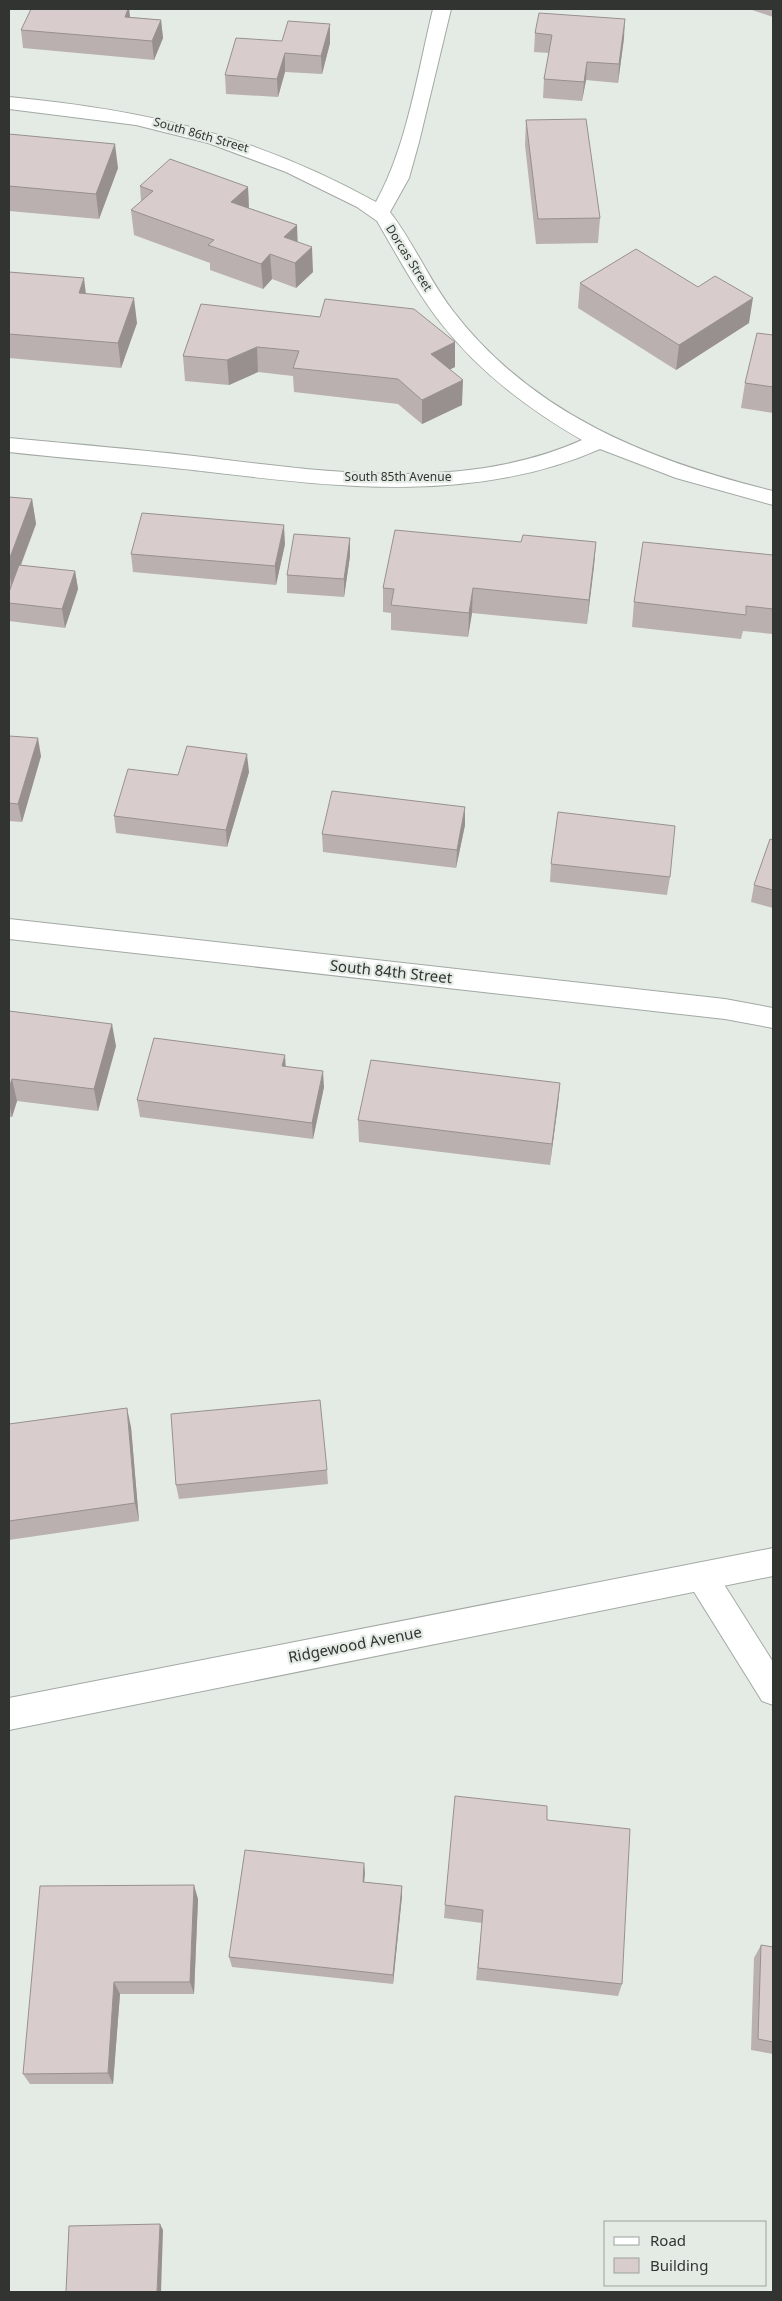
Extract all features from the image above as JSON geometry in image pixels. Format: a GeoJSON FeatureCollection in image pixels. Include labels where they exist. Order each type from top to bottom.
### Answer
{"type":"FeatureCollection","features":[{"type":"Feature","properties":{"kind":"street","name":"Dorcas Street"},"geometry":{"type":"LineString","coordinates":[[442,9],[410,142],[399,178],[380,213],[445,315],[478,352],[513,383],[548,409],[600,441]]}},
{"type":"Feature","properties":{"kind":"street","name":"South 86th Street"},"geometry":{"type":"LineString","coordinates":[[9,103],[107,113],[181,127],[248,148],[292,166],[380,213]]}},
{"type":"Feature","properties":{"kind":"street","name":"South 85th Avenue"},"geometry":{"type":"LineString","coordinates":[[9,446],[191,463],[270,473],[352,479],[416,480],[507,471],[555,460],[600,441]]}},
{"type":"Feature","properties":{"kind":"street"},"geometry":{"type":"LineString","coordinates":[[600,441],[657,464],[728,487],[773,498]]}},
{"type":"Feature","properties":{"kind":"street","name":"South 84th Street"},"geometry":{"type":"LineString","coordinates":[[9,929],[724,1009],[773,1018]]}},
{"type":"Feature","properties":{"kind":"street","name":"Ridgewood Avenue"},"geometry":{"type":"LineString","coordinates":[[9,1714],[773,1562]]}},
{"type":"Feature","properties":{"kind":"street"},"geometry":{"type":"LineString","coordinates":[[702,1577],[773,1690]]}},
{"type":"Feature","properties":{"kind":"building"},"geometry":{"type":"Polygon","coordinates":[[[31,9],[128,9],[125,17],[161,20],[152,41],[21,30],[31,9]]]}},
{"type":"Feature","properties":{"kind":"building"},"geometry":{"type":"Polygon","coordinates":[[[539,13],[625,19],[619,64],[587,62],[584,82],[544,79],[552,35],[535,33],[539,13]]]}},
{"type":"Feature","properties":{"kind":"building"},"geometry":{"type":"Polygon","coordinates":[[[288,21],[330,24],[321,56],[285,53],[277,79],[225,75],[236,38],[282,41],[288,21]]]}},
{"type":"Feature","properties":{"kind":"building"},"geometry":{"type":"Polygon","coordinates":[[[586,119],[600,218],[538,219],[526,120],[586,119]]]}},
{"type":"Feature","properties":{"kind":"building"},"geometry":{"type":"Polygon","coordinates":[[[9,134],[115,144],[96,194],[9,186],[9,134]]]}},
{"type":"Feature","properties":{"kind":"building"},"geometry":{"type":"Polygon","coordinates":[[[170,159],[248,187],[231,202],[297,225],[284,237],[312,247],[295,263],[270,254],[261,264],[208,245],[214,240],[131,210],[153,191],[140,186],[170,159]]]}},
{"type":"Feature","properties":{"kind":"building"},"geometry":{"type":"Polygon","coordinates":[[[636,249],[698,287],[715,276],[753,298],[679,345],[580,283],[636,249]]]}},
{"type":"Feature","properties":{"kind":"building"},"geometry":{"type":"Polygon","coordinates":[[[9,272],[84,278],[79,293],[134,298],[118,343],[9,334],[9,272]]]}},
{"type":"Feature","properties":{"kind":"building"},"geometry":{"type":"Polygon","coordinates":[[[325,299],[414,309],[455,342],[431,354],[463,380],[422,400],[398,379],[293,368],[299,351],[257,347],[227,360],[183,356],[201,304],[320,317],[325,299]]]}},
{"type":"Feature","properties":{"kind":"building"},"geometry":{"type":"Polygon","coordinates":[[[757,333],[773,335],[773,387],[745,383],[757,333]]]}},
{"type":"Feature","properties":{"kind":"building"},"geometry":{"type":"Polygon","coordinates":[[[9,497],[32,499],[9,560],[9,497]]]}},
{"type":"Feature","properties":{"kind":"building"},"geometry":{"type":"Polygon","coordinates":[[[142,513],[284,525],[275,566],[131,554],[142,513]]]}},
{"type":"Feature","properties":{"kind":"building"},"geometry":{"type":"Polygon","coordinates":[[[395,530],[521,542],[523,535],[596,542],[589,600],[473,588],[469,613],[391,605],[394,589],[383,588],[395,530]]]}},
{"type":"Feature","properties":{"kind":"building"},"geometry":{"type":"Polygon","coordinates":[[[294,534],[350,538],[344,579],[287,575],[294,534]]]}},
{"type":"Feature","properties":{"kind":"building"},"geometry":{"type":"Polygon","coordinates":[[[643,542],[773,555],[773,609],[746,606],[746,615],[634,602],[643,542]]]}},
{"type":"Feature","properties":{"kind":"building"},"geometry":{"type":"Polygon","coordinates":[[[19,565],[75,571],[62,609],[9,603],[9,592],[19,565]]]}},
{"type":"Feature","properties":{"kind":"building"},"geometry":{"type":"Polygon","coordinates":[[[9,736],[38,738],[18,804],[9,803],[9,736]]]}},
{"type":"Feature","properties":{"kind":"building"},"geometry":{"type":"Polygon","coordinates":[[[187,746],[247,754],[226,830],[114,816],[128,769],[178,775],[187,746]]]}},
{"type":"Feature","properties":{"kind":"building"},"geometry":{"type":"Polygon","coordinates":[[[332,791],[465,807],[457,850],[322,834],[332,791]]]}},
{"type":"Feature","properties":{"kind":"building"},"geometry":{"type":"Polygon","coordinates":[[[558,812],[675,826],[670,877],[551,864],[558,812]]]}},
{"type":"Feature","properties":{"kind":"building"},"geometry":{"type":"Polygon","coordinates":[[[770,839],[773,840],[773,890],[754,885],[770,839]]]}},
{"type":"Feature","properties":{"kind":"building"},"geometry":{"type":"Polygon","coordinates":[[[9,1011],[112,1024],[94,1089],[12,1079],[9,1088],[9,1011]]]}},
{"type":"Feature","properties":{"kind":"building"},"geometry":{"type":"Polygon","coordinates":[[[154,1038],[285,1055],[282,1066],[323,1071],[312,1123],[137,1100],[154,1038]]]}},
{"type":"Feature","properties":{"kind":"building"},"geometry":{"type":"Polygon","coordinates":[[[371,1060],[560,1083],[552,1144],[358,1120],[371,1060]]]}},
{"type":"Feature","properties":{"kind":"building"},"geometry":{"type":"Polygon","coordinates":[[[320,1400],[327,1470],[176,1485],[171,1414],[320,1400]]]}},
{"type":"Feature","properties":{"kind":"building"},"geometry":{"type":"Polygon","coordinates":[[[127,1408],[135,1503],[9,1521],[9,1424],[127,1408]]]}},
{"type":"Feature","properties":{"kind":"building"},"geometry":{"type":"Polygon","coordinates":[[[455,1796],[547,1806],[547,1820],[630,1829],[622,1984],[478,1968],[483,1910],[445,1905],[455,1796]]]}},
{"type":"Feature","properties":{"kind":"building"},"geometry":{"type":"Polygon","coordinates":[[[245,1850],[364,1863],[363,1882],[402,1886],[393,1975],[229,1957],[245,1850]]]}},
{"type":"Feature","properties":{"kind":"building"},"geometry":{"type":"Polygon","coordinates":[[[194,1885],[190,1982],[114,1982],[108,2073],[23,2074],[40,1886],[194,1885]]]}},
{"type":"Feature","properties":{"kind":"building"},"geometry":{"type":"Polygon","coordinates":[[[761,1945],[773,1947],[773,2042],[758,2039],[761,1945]]]}},
{"type":"Feature","properties":{"kind":"building"},"geometry":{"type":"Polygon","coordinates":[[[160,2224],[157,2292],[66,2292],[69,2226],[160,2224]]]}}]}
